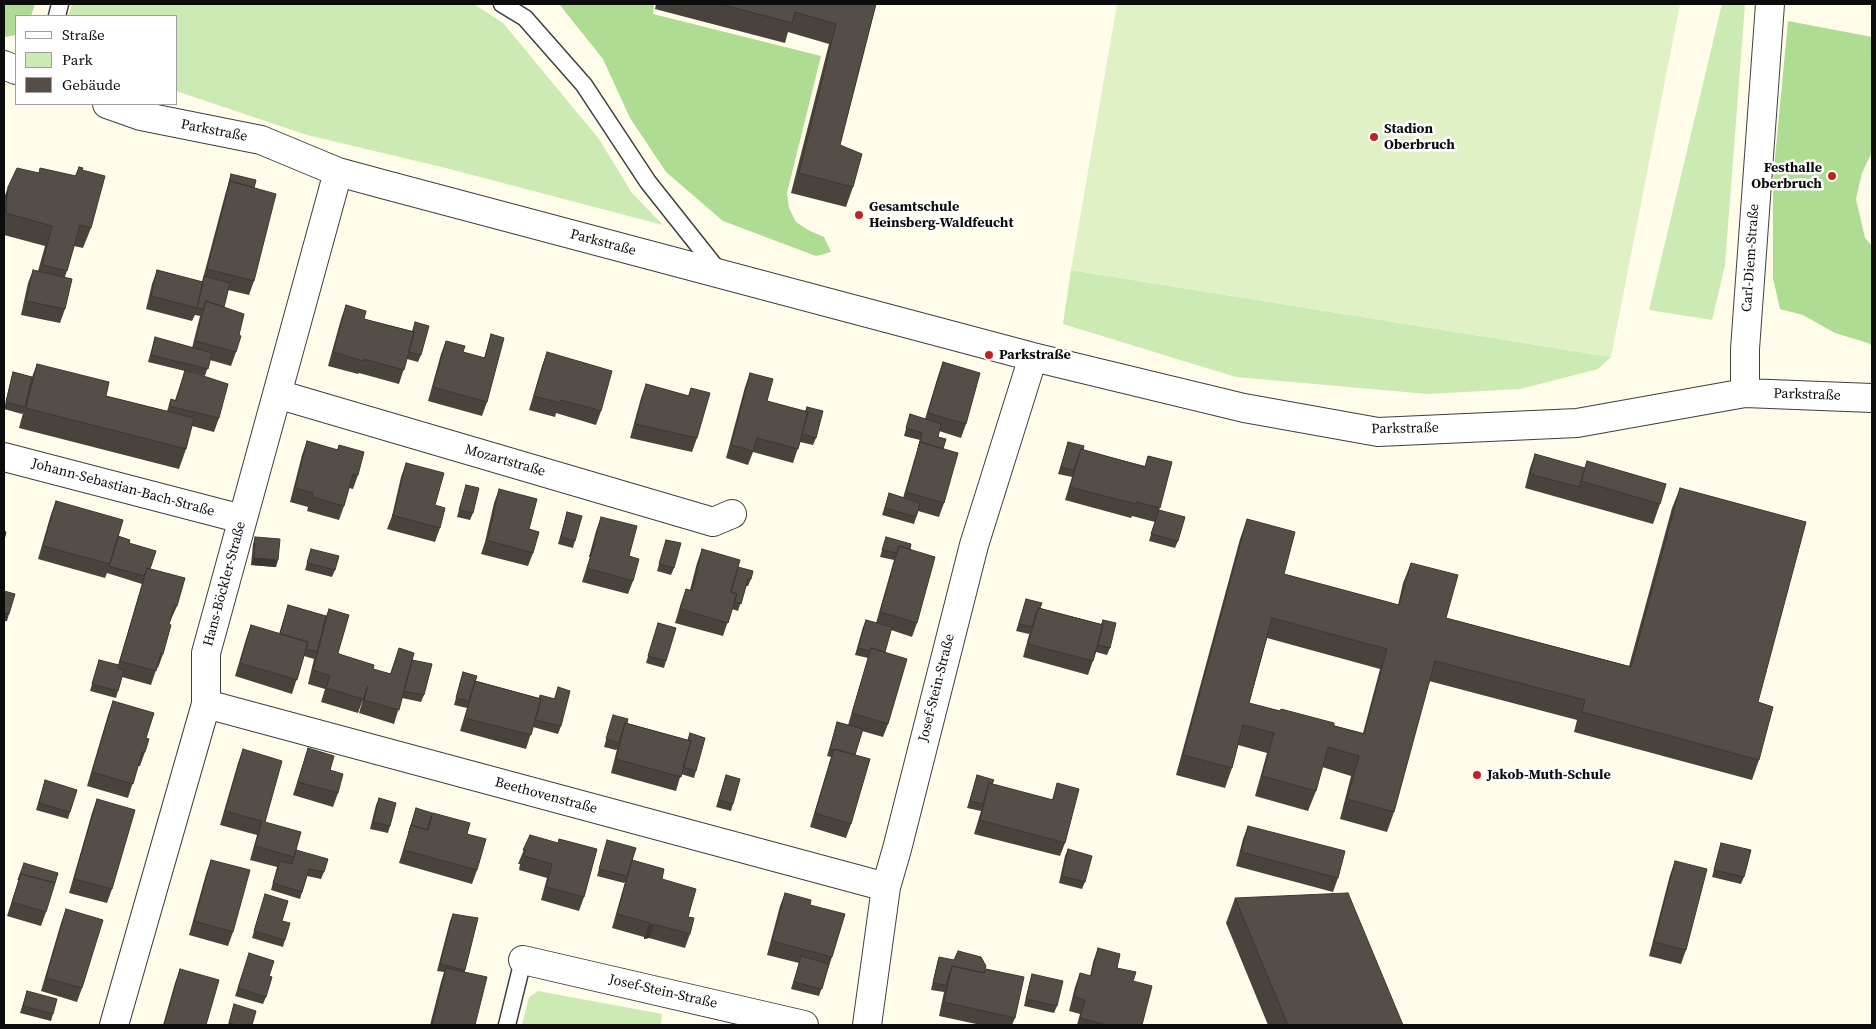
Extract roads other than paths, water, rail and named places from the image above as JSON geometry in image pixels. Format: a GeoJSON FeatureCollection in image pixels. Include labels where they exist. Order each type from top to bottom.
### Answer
{"type":"FeatureCollection","features":[{"type":"Feature","properties":{"kind":"street","name":"Carl-Diem-Straße"},"geometry":{"type":"LineString","coordinates":[[1745,393],[1745,349],[1770,4]]}},
{"type":"Feature","properties":{"kind":"street","name":"Parkstraße"},"geometry":{"type":"LineString","coordinates":[[111,105],[141,116],[261,140],[338,172],[1033,357],[1244,408],[1378,432],[1577,423],[1745,393],[1872,398]]}},
{"type":"Feature","properties":{"kind":"street","name":"Hans-Böckler-Straße"},"geometry":{"type":"LineString","coordinates":[[114,1025],[206,704],[206,653],[338,172]]}},
{"type":"Feature","properties":{"kind":"street","name":"Josef-Stein-Straße"},"geometry":{"type":"LineString","coordinates":[[867,1025],[886,887],[974,546],[1033,357]]}},
{"type":"Feature","properties":{"kind":"street","name":"Mozartstraße"},"geometry":{"type":"LineString","coordinates":[[277,394],[713,522],[732,514]]}},
{"type":"Feature","properties":{"kind":"street","name":"Johann-Sebastian-Bach-Straße"},"geometry":{"type":"LineString","coordinates":[[4,457],[242,519]]}},
{"type":"Feature","properties":{"kind":"street","name":"Beethovenstraße"},"geometry":{"type":"LineString","coordinates":[[206,704],[886,887]]}},
{"type":"Feature","properties":{"kind":"street","name":"Josef-Stein-Straße"},"geometry":{"type":"LineString","coordinates":[[523,960],[804,1025]]}},
{"type":"Feature","properties":{"kind":"lane"},"geometry":{"type":"LineString","coordinates":[[502,4],[525,18],[584,85],[648,182],[721,274]]}},
{"type":"Feature","properties":{"kind":"lane"},"geometry":{"type":"LineString","coordinates":[[507,1025],[523,960]]}},
{"type":"Feature","properties":{"kind":"place","name":"Stadion Oberbruch"},"geometry":{"type":"Point","coordinates":[1374,137]}},
{"type":"Feature","properties":{"kind":"place","name":"Festhalle Oberbruch"},"geometry":{"type":"Point","coordinates":[1832,176]}},
{"type":"Feature","properties":{"kind":"place","name":"Gesamtschule Heinsberg-Waldfeucht"},"geometry":{"type":"Point","coordinates":[859,215]}},
{"type":"Feature","properties":{"kind":"place","name":"Parkstraße"},"geometry":{"type":"Point","coordinates":[989,355]}},
{"type":"Feature","properties":{"kind":"place","name":"Jakob-Muth-Schule"},"geometry":{"type":"Point","coordinates":[1477,775]}}]}
